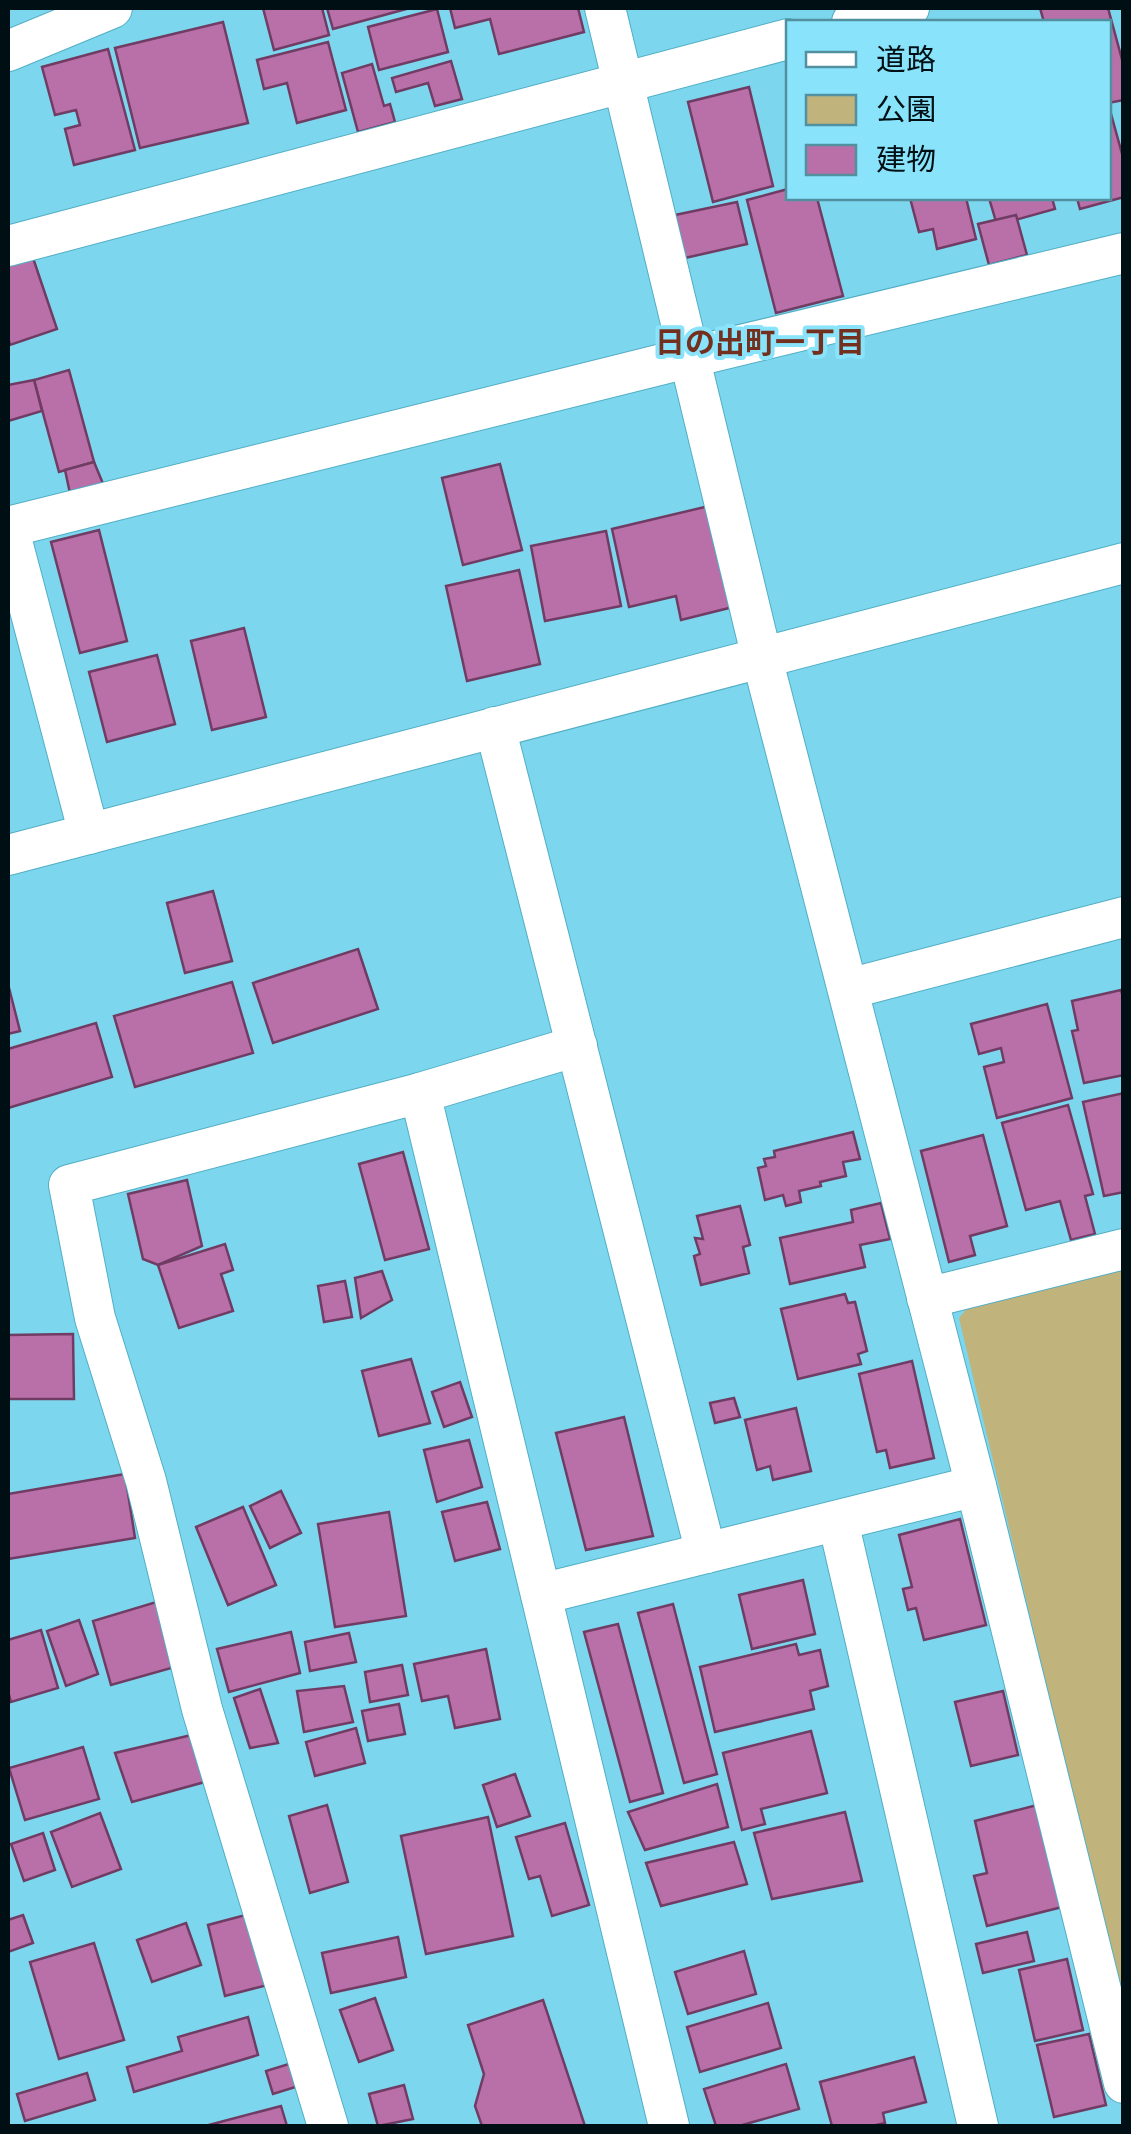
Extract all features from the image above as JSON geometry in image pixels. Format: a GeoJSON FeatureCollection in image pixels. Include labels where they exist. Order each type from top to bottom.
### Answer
{"type":"FeatureCollection","features":[{"type":"Feature","properties":{"kind":"street"},"geometry":{"type":"LineString","coordinates":[[8,51],[112,8]]}},
{"type":"Feature","properties":{"kind":"street"},"geometry":{"type":"LineString","coordinates":[[605,8],[762,658],[976,1486],[1124,2082]]}},
{"type":"Feature","properties":{"kind":"street"},"geometry":{"type":"LineString","coordinates":[[860,20],[909,8]]}},
{"type":"Feature","properties":{"kind":"street"},"geometry":{"type":"LineString","coordinates":[[8,246],[786,40]]}},
{"type":"Feature","properties":{"kind":"street"},"geometry":{"type":"LineString","coordinates":[[89,834],[8,527],[691,356],[1124,253]]}},
{"type":"Feature","properties":{"kind":"street"},"geometry":{"type":"LineString","coordinates":[[8,855],[1124,563]]}},
{"type":"Feature","properties":{"kind":"street"},"geometry":{"type":"LineString","coordinates":[[496,728],[706,1554]]}},
{"type":"Feature","properties":{"kind":"street"},"geometry":{"type":"LineString","coordinates":[[848,989],[1124,916]]}},
{"type":"Feature","properties":{"kind":"street"},"geometry":{"type":"LineString","coordinates":[[328,2126],[202,1709],[146,1481],[95,1318],[69,1185],[420,1094],[576,1046]]}},
{"type":"Feature","properties":{"kind":"street"},"geometry":{"type":"LineString","coordinates":[[420,1094],[669,2126]]}},
{"type":"Feature","properties":{"kind":"street"},"geometry":{"type":"LineString","coordinates":[[928,1298],[1124,1249]]}},
{"type":"Feature","properties":{"kind":"street"},"geometry":{"type":"LineString","coordinates":[[541,1594],[976,1486]]}},
{"type":"Feature","properties":{"kind":"street"},"geometry":{"type":"LineString","coordinates":[[838,1521],[978,2126]]}},
{"type":"Feature","properties":{"kind":"green space"},"geometry":{"type":"Polygon","coordinates":[[[1123,1265],[1123,2006],[959,1318],[973,1301],[1123,1265]]]}},
{"type":"Feature","properties":{"kind":"building"},"geometry":{"type":"Polygon","coordinates":[[[263,8],[322,8],[329,35],[274,50],[263,8]]]}},
{"type":"Feature","properties":{"kind":"building"},"geometry":{"type":"Polygon","coordinates":[[[327,8],[410,8],[333,29],[327,8]]]}},
{"type":"Feature","properties":{"kind":"building"},"geometry":{"type":"Polygon","coordinates":[[[450,8],[578,8],[584,32],[499,54],[490,19],[455,28],[450,8]]]}},
{"type":"Feature","properties":{"kind":"building"},"geometry":{"type":"Polygon","coordinates":[[[1040,8],[1108,8],[1124,67],[1124,100],[1111,102],[1111,20],[1043,20],[1040,8]]]}},
{"type":"Feature","properties":{"kind":"building"},"geometry":{"type":"Polygon","coordinates":[[[437,9],[448,52],[379,70],[368,27],[437,9]]]}},
{"type":"Feature","properties":{"kind":"building"},"geometry":{"type":"Polygon","coordinates":[[[223,22],[248,123],[140,148],[115,48],[223,22]]]}},
{"type":"Feature","properties":{"kind":"building"},"geometry":{"type":"Polygon","coordinates":[[[328,42],[346,110],[297,123],[287,83],[264,89],[257,60],[328,42]]]}},
{"type":"Feature","properties":{"kind":"building"},"geometry":{"type":"Polygon","coordinates":[[[108,49],[135,150],[74,165],[65,129],[80,125],[76,110],[55,115],[42,67],[108,49]]]}},
{"type":"Feature","properties":{"kind":"building"},"geometry":{"type":"Polygon","coordinates":[[[451,61],[462,99],[435,106],[428,83],[396,92],[392,78],[451,61]]]}},
{"type":"Feature","properties":{"kind":"building"},"geometry":{"type":"Polygon","coordinates":[[[372,64],[384,106],[390,104],[395,122],[358,132],[342,73],[372,64]]]}},
{"type":"Feature","properties":{"kind":"building"},"geometry":{"type":"Polygon","coordinates":[[[749,87],[773,186],[713,202],[688,102],[749,87]]]}},
{"type":"Feature","properties":{"kind":"building"},"geometry":{"type":"Polygon","coordinates":[[[1111,114],[1124,161],[1124,197],[1080,209],[1078,200],[1111,200],[1111,114]]]}},
{"type":"Feature","properties":{"kind":"building"},"geometry":{"type":"Polygon","coordinates":[[[786,190],[786,200],[818,200],[843,296],[776,313],[747,200],[786,190]]]}},
{"type":"Feature","properties":{"kind":"building"},"geometry":{"type":"Polygon","coordinates":[[[911,200],[966,200],[976,239],[937,249],[933,229],[919,232],[911,200]]]}},
{"type":"Feature","properties":{"kind":"building"},"geometry":{"type":"Polygon","coordinates":[[[990,200],[1053,200],[1055,209],[997,225],[990,200]]]}},
{"type":"Feature","properties":{"kind":"building"},"geometry":{"type":"Polygon","coordinates":[[[737,202],[747,244],[685,258],[675,215],[737,202]]]}},
{"type":"Feature","properties":{"kind":"building"},"geometry":{"type":"Polygon","coordinates":[[[1016,215],[1027,255],[989,265],[978,224],[1016,215]]]}},
{"type":"Feature","properties":{"kind":"building"},"geometry":{"type":"Polygon","coordinates":[[[29,246],[57,329],[10,345],[8,253],[29,246]]]}},
{"type":"Feature","properties":{"kind":"building"},"geometry":{"type":"Polygon","coordinates":[[[69,370],[94,462],[59,472],[34,380],[69,370]]]}},
{"type":"Feature","properties":{"kind":"building"},"geometry":{"type":"Polygon","coordinates":[[[34,380],[42,411],[8,421],[8,385],[34,380]]]}},
{"type":"Feature","properties":{"kind":"building"},"geometry":{"type":"Polygon","coordinates":[[[94,462],[104,486],[71,498],[65,470],[94,462]]]}},
{"type":"Feature","properties":{"kind":"building"},"geometry":{"type":"Polygon","coordinates":[[[500,464],[522,550],[463,565],[442,478],[500,464]]]}},
{"type":"Feature","properties":{"kind":"building"},"geometry":{"type":"Polygon","coordinates":[[[709,506],[733,607],[681,620],[676,596],[629,607],[612,529],[709,506]]]}},
{"type":"Feature","properties":{"kind":"building"},"geometry":{"type":"Polygon","coordinates":[[[99,530],[127,641],[80,653],[51,542],[99,530]]]}},
{"type":"Feature","properties":{"kind":"building"},"geometry":{"type":"Polygon","coordinates":[[[606,531],[621,606],[545,621],[531,546],[606,531]]]}},
{"type":"Feature","properties":{"kind":"building"},"geometry":{"type":"Polygon","coordinates":[[[519,570],[540,664],[467,681],[446,586],[519,570]]]}},
{"type":"Feature","properties":{"kind":"building"},"geometry":{"type":"Polygon","coordinates":[[[244,628],[266,717],[212,730],[191,641],[244,628]]]}},
{"type":"Feature","properties":{"kind":"building"},"geometry":{"type":"Polygon","coordinates":[[[157,655],[175,724],[107,742],[89,672],[157,655]]]}},
{"type":"Feature","properties":{"kind":"building"},"geometry":{"type":"Polygon","coordinates":[[[213,891],[232,961],[185,973],[167,903],[213,891]]]}},
{"type":"Feature","properties":{"kind":"building"},"geometry":{"type":"Polygon","coordinates":[[[358,949],[378,1009],[273,1043],[253,983],[358,949]]]}},
{"type":"Feature","properties":{"kind":"building"},"geometry":{"type":"Polygon","coordinates":[[[232,982],[253,1053],[135,1087],[114,1016],[232,982]]]}},
{"type":"Feature","properties":{"kind":"building"},"geometry":{"type":"Polygon","coordinates":[[[8,984],[20,1031],[8,1034],[8,984]]]}},
{"type":"Feature","properties":{"kind":"building"},"geometry":{"type":"Polygon","coordinates":[[[1121,990],[1124,1075],[1084,1083],[1072,1031],[1078,1030],[1072,1001],[1121,990]]]}},
{"type":"Feature","properties":{"kind":"building"},"geometry":{"type":"Polygon","coordinates":[[[1047,1004],[1072,1098],[997,1118],[984,1067],[1004,1062],[1001,1048],[979,1054],[971,1024],[1047,1004]]]}},
{"type":"Feature","properties":{"kind":"building"},"geometry":{"type":"Polygon","coordinates":[[[96,1023],[112,1077],[8,1108],[8,1049],[96,1023]]]}},
{"type":"Feature","properties":{"kind":"building"},"geometry":{"type":"Polygon","coordinates":[[[1124,1093],[1124,1192],[1104,1196],[1083,1102],[1124,1093]]]}},
{"type":"Feature","properties":{"kind":"building"},"geometry":{"type":"Polygon","coordinates":[[[1068,1105],[1093,1194],[1085,1196],[1095,1234],[1071,1240],[1060,1201],[1026,1210],[1002,1123],[1068,1105]]]}},
{"type":"Feature","properties":{"kind":"building"},"geometry":{"type":"Polygon","coordinates":[[[853,1132],[860,1159],[843,1162],[846,1176],[799,1191],[801,1202],[786,1206],[783,1195],[765,1200],[758,1168],[766,1166],[764,1159],[775,1157],[774,1151],[853,1132]]]}},
{"type":"Feature","properties":{"kind":"building"},"geometry":{"type":"Polygon","coordinates":[[[983,1135],[1007,1226],[970,1236],[975,1255],[949,1262],[921,1151],[983,1135]]]}},
{"type":"Feature","properties":{"kind":"building"},"geometry":{"type":"Polygon","coordinates":[[[403,1152],[429,1249],[385,1260],[359,1164],[403,1152]]]}},
{"type":"Feature","properties":{"kind":"building"},"geometry":{"type":"Polygon","coordinates":[[[187,1180],[202,1246],[158,1265],[143,1259],[128,1194],[187,1180]]]}},
{"type":"Feature","properties":{"kind":"building"},"geometry":{"type":"Polygon","coordinates":[[[881,1203],[890,1239],[860,1245],[865,1267],[790,1284],[780,1238],[853,1222],[851,1210],[881,1203]]]}},
{"type":"Feature","properties":{"kind":"building"},"geometry":{"type":"Polygon","coordinates":[[[740,1206],[750,1245],[743,1247],[749,1273],[701,1285],[694,1256],[700,1254],[695,1238],[703,1239],[697,1216],[740,1206]]]}},
{"type":"Feature","properties":{"kind":"building"},"geometry":{"type":"Polygon","coordinates":[[[225,1244],[233,1270],[221,1274],[233,1311],[179,1328],[158,1265],[225,1244]]]}},
{"type":"Feature","properties":{"kind":"building"},"geometry":{"type":"Polygon","coordinates":[[[382,1271],[392,1300],[361,1318],[355,1278],[382,1271]]]}},
{"type":"Feature","properties":{"kind":"building"},"geometry":{"type":"Polygon","coordinates":[[[345,1281],[352,1317],[324,1322],[318,1286],[345,1281]]]}},
{"type":"Feature","properties":{"kind":"building"},"geometry":{"type":"Polygon","coordinates":[[[845,1294],[848,1303],[855,1302],[867,1351],[858,1354],[861,1364],[798,1379],[781,1309],[845,1294]]]}},
{"type":"Feature","properties":{"kind":"building"},"geometry":{"type":"Polygon","coordinates":[[[73,1334],[74,1399],[8,1399],[8,1335],[73,1334]]]}},
{"type":"Feature","properties":{"kind":"building"},"geometry":{"type":"Polygon","coordinates":[[[411,1359],[430,1423],[379,1436],[362,1371],[411,1359]]]}},
{"type":"Feature","properties":{"kind":"building"},"geometry":{"type":"Polygon","coordinates":[[[912,1361],[934,1458],[890,1468],[886,1450],[877,1452],[859,1374],[912,1361]]]}},
{"type":"Feature","properties":{"kind":"building"},"geometry":{"type":"Polygon","coordinates":[[[460,1382],[472,1417],[444,1427],[432,1392],[460,1382]]]}},
{"type":"Feature","properties":{"kind":"building"},"geometry":{"type":"Polygon","coordinates":[[[734,1398],[740,1417],[715,1423],[710,1403],[734,1398]]]}},
{"type":"Feature","properties":{"kind":"building"},"geometry":{"type":"Polygon","coordinates":[[[796,1408],[811,1471],[773,1480],[770,1466],[757,1470],[745,1420],[796,1408]]]}},
{"type":"Feature","properties":{"kind":"building"},"geometry":{"type":"Polygon","coordinates":[[[624,1417],[653,1536],[586,1550],[556,1433],[624,1417]]]}},
{"type":"Feature","properties":{"kind":"building"},"geometry":{"type":"Polygon","coordinates":[[[469,1440],[482,1487],[437,1502],[424,1450],[469,1440]]]}},
{"type":"Feature","properties":{"kind":"building"},"geometry":{"type":"Polygon","coordinates":[[[125,1474],[135,1538],[8,1559],[8,1494],[125,1474]]]}},
{"type":"Feature","properties":{"kind":"building"},"geometry":{"type":"Polygon","coordinates":[[[281,1491],[301,1533],[270,1548],[250,1506],[281,1491]]]}},
{"type":"Feature","properties":{"kind":"building"},"geometry":{"type":"Polygon","coordinates":[[[487,1502],[500,1549],[455,1561],[442,1512],[487,1502]]]}},
{"type":"Feature","properties":{"kind":"building"},"geometry":{"type":"Polygon","coordinates":[[[243,1507],[276,1585],[228,1605],[196,1527],[243,1507]]]}},
{"type":"Feature","properties":{"kind":"building"},"geometry":{"type":"Polygon","coordinates":[[[389,1512],[406,1616],[335,1627],[318,1524],[389,1512]]]}},
{"type":"Feature","properties":{"kind":"building"},"geometry":{"type":"Polygon","coordinates":[[[960,1519],[986,1625],[924,1640],[916,1608],[908,1610],[903,1589],[912,1587],[899,1535],[960,1519]]]}},
{"type":"Feature","properties":{"kind":"building"},"geometry":{"type":"Polygon","coordinates":[[[803,1580],[815,1634],[752,1649],[739,1595],[803,1580]]]}},
{"type":"Feature","properties":{"kind":"building"},"geometry":{"type":"Polygon","coordinates":[[[163,1600],[182,1665],[111,1685],[93,1621],[163,1600]]]}},
{"type":"Feature","properties":{"kind":"building"},"geometry":{"type":"Polygon","coordinates":[[[673,1604],[717,1774],[684,1783],[638,1613],[673,1604]]]}},
{"type":"Feature","properties":{"kind":"building"},"geometry":{"type":"Polygon","coordinates":[[[79,1620],[98,1674],[66,1686],[47,1631],[79,1620]]]}},
{"type":"Feature","properties":{"kind":"building"},"geometry":{"type":"Polygon","coordinates":[[[618,1624],[663,1793],[630,1802],[584,1632],[618,1624]]]}},
{"type":"Feature","properties":{"kind":"building"},"geometry":{"type":"Polygon","coordinates":[[[41,1630],[58,1688],[11,1702],[8,1640],[41,1630]]]}},
{"type":"Feature","properties":{"kind":"building"},"geometry":{"type":"Polygon","coordinates":[[[291,1632],[300,1673],[229,1692],[217,1649],[291,1632]]]}},
{"type":"Feature","properties":{"kind":"building"},"geometry":{"type":"Polygon","coordinates":[[[349,1633],[356,1662],[310,1671],[305,1642],[349,1633]]]}},
{"type":"Feature","properties":{"kind":"building"},"geometry":{"type":"Polygon","coordinates":[[[796,1644],[799,1655],[820,1650],[828,1686],[810,1691],[814,1709],[715,1732],[700,1667],[796,1644]]]}},
{"type":"Feature","properties":{"kind":"building"},"geometry":{"type":"Polygon","coordinates":[[[486,1649],[500,1719],[455,1728],[448,1696],[422,1701],[414,1664],[486,1649]]]}},
{"type":"Feature","properties":{"kind":"building"},"geometry":{"type":"Polygon","coordinates":[[[402,1665],[408,1695],[370,1702],[365,1672],[402,1665]]]}},
{"type":"Feature","properties":{"kind":"building"},"geometry":{"type":"Polygon","coordinates":[[[344,1686],[353,1722],[304,1732],[297,1691],[344,1686]]]}},
{"type":"Feature","properties":{"kind":"building"},"geometry":{"type":"Polygon","coordinates":[[[260,1689],[278,1743],[250,1748],[234,1698],[260,1689]]]}},
{"type":"Feature","properties":{"kind":"building"},"geometry":{"type":"Polygon","coordinates":[[[1003,1691],[1018,1755],[971,1766],[955,1702],[1003,1691]]]}},
{"type":"Feature","properties":{"kind":"building"},"geometry":{"type":"Polygon","coordinates":[[[399,1704],[405,1734],[368,1741],[362,1711],[399,1704]]]}},
{"type":"Feature","properties":{"kind":"building"},"geometry":{"type":"Polygon","coordinates":[[[356,1728],[365,1763],[315,1776],[306,1742],[356,1728]]]}},
{"type":"Feature","properties":{"kind":"building"},"geometry":{"type":"Polygon","coordinates":[[[811,1731],[827,1793],[761,1809],[765,1824],[742,1830],[723,1753],[811,1731]]]}},
{"type":"Feature","properties":{"kind":"building"},"geometry":{"type":"Polygon","coordinates":[[[200,1733],[212,1780],[132,1802],[115,1753],[200,1733]]]}},
{"type":"Feature","properties":{"kind":"building"},"geometry":{"type":"Polygon","coordinates":[[[83,1747],[99,1799],[25,1820],[9,1768],[83,1747]]]}},
{"type":"Feature","properties":{"kind":"building"},"geometry":{"type":"Polygon","coordinates":[[[515,1774],[530,1816],[497,1827],[483,1785],[515,1774]]]}},
{"type":"Feature","properties":{"kind":"building"},"geometry":{"type":"Polygon","coordinates":[[[717,1784],[728,1827],[645,1850],[628,1812],[717,1784]]]}},
{"type":"Feature","properties":{"kind":"building"},"geometry":{"type":"Polygon","coordinates":[[[327,1805],[348,1882],[310,1893],[289,1816],[327,1805]]]}},
{"type":"Feature","properties":{"kind":"building"},"geometry":{"type":"Polygon","coordinates":[[[1037,1805],[1062,1907],[987,1926],[974,1876],[987,1873],[975,1821],[1037,1805]]]}},
{"type":"Feature","properties":{"kind":"building"},"geometry":{"type":"Polygon","coordinates":[[[845,1812],[862,1881],[772,1899],[754,1833],[845,1812]]]}},
{"type":"Feature","properties":{"kind":"building"},"geometry":{"type":"Polygon","coordinates":[[[100,1813],[121,1869],[72,1887],[51,1832],[100,1813]]]}},
{"type":"Feature","properties":{"kind":"building"},"geometry":{"type":"Polygon","coordinates":[[[488,1817],[513,1936],[426,1954],[401,1836],[488,1817]]]}},
{"type":"Feature","properties":{"kind":"building"},"geometry":{"type":"Polygon","coordinates":[[[565,1823],[589,1905],[552,1916],[540,1876],[529,1879],[516,1837],[565,1823]]]}},
{"type":"Feature","properties":{"kind":"building"},"geometry":{"type":"Polygon","coordinates":[[[43,1833],[55,1870],[24,1881],[11,1844],[43,1833]]]}},
{"type":"Feature","properties":{"kind":"building"},"geometry":{"type":"Polygon","coordinates":[[[734,1842],[747,1884],[661,1906],[646,1863],[734,1842]]]}},
{"type":"Feature","properties":{"kind":"building"},"geometry":{"type":"Polygon","coordinates":[[[253,1913],[271,1984],[225,1996],[208,1925],[253,1913]]]}},
{"type":"Feature","properties":{"kind":"building"},"geometry":{"type":"Polygon","coordinates":[[[23,1915],[33,1943],[8,1952],[8,1920],[23,1915]]]}},
{"type":"Feature","properties":{"kind":"building"},"geometry":{"type":"Polygon","coordinates":[[[186,1923],[201,1965],[152,1982],[137,1940],[186,1923]]]}},
{"type":"Feature","properties":{"kind":"building"},"geometry":{"type":"Polygon","coordinates":[[[1027,1932],[1034,1961],[983,1973],[976,1944],[1027,1932]]]}},
{"type":"Feature","properties":{"kind":"building"},"geometry":{"type":"Polygon","coordinates":[[[398,1937],[406,1977],[331,1993],[322,1953],[398,1937]]]}},
{"type":"Feature","properties":{"kind":"building"},"geometry":{"type":"Polygon","coordinates":[[[94,1943],[124,2040],[59,2059],[30,1962],[94,1943]]]}},
{"type":"Feature","properties":{"kind":"building"},"geometry":{"type":"Polygon","coordinates":[[[744,1951],[756,1994],[688,2014],[675,1972],[744,1951]]]}},
{"type":"Feature","properties":{"kind":"building"},"geometry":{"type":"Polygon","coordinates":[[[1067,1959],[1083,2030],[1035,2041],[1019,1970],[1067,1959]]]}},
{"type":"Feature","properties":{"kind":"building"},"geometry":{"type":"Polygon","coordinates":[[[375,1998],[393,2050],[359,2062],[340,2010],[375,1998]]]}},
{"type":"Feature","properties":{"kind":"building"},"geometry":{"type":"Polygon","coordinates":[[[543,2000],[585,2126],[482,2126],[475,2106],[484,2074],[468,2025],[543,2000]]]}},
{"type":"Feature","properties":{"kind":"building"},"geometry":{"type":"Polygon","coordinates":[[[768,2003],[781,2048],[700,2072],[687,2027],[768,2003]]]}},
{"type":"Feature","properties":{"kind":"building"},"geometry":{"type":"Polygon","coordinates":[[[248,2017],[258,2055],[134,2092],[127,2067],[182,2051],[178,2037],[248,2017]]]}},
{"type":"Feature","properties":{"kind":"building"},"geometry":{"type":"Polygon","coordinates":[[[1089,2034],[1106,2105],[1054,2117],[1037,2045],[1089,2034]]]}},
{"type":"Feature","properties":{"kind":"building"},"geometry":{"type":"Polygon","coordinates":[[[914,2057],[926,2102],[883,2113],[885,2123],[832,2126],[820,2082],[914,2057]]]}},
{"type":"Feature","properties":{"kind":"building"},"geometry":{"type":"Polygon","coordinates":[[[295,2062],[302,2085],[273,2094],[266,2071],[295,2062]]]}},
{"type":"Feature","properties":{"kind":"building"},"geometry":{"type":"Polygon","coordinates":[[[786,2064],[799,2109],[739,2126],[716,2126],[704,2089],[786,2064]]]}},
{"type":"Feature","properties":{"kind":"building"},"geometry":{"type":"Polygon","coordinates":[[[87,2073],[95,2100],[25,2121],[17,2094],[87,2073]]]}},
{"type":"Feature","properties":{"kind":"building"},"geometry":{"type":"Polygon","coordinates":[[[404,2085],[413,2119],[378,2126],[369,2094],[404,2085]]]}},
{"type":"Feature","properties":{"kind":"building"},"geometry":{"type":"Polygon","coordinates":[[[281,2106],[287,2126],[205,2126],[281,2106]]]}},
{"type":"Feature","properties":{"kind":"district","name":"日の出町一丁目"},"geometry":{"type":"Point","coordinates":[760,343]}}]}
